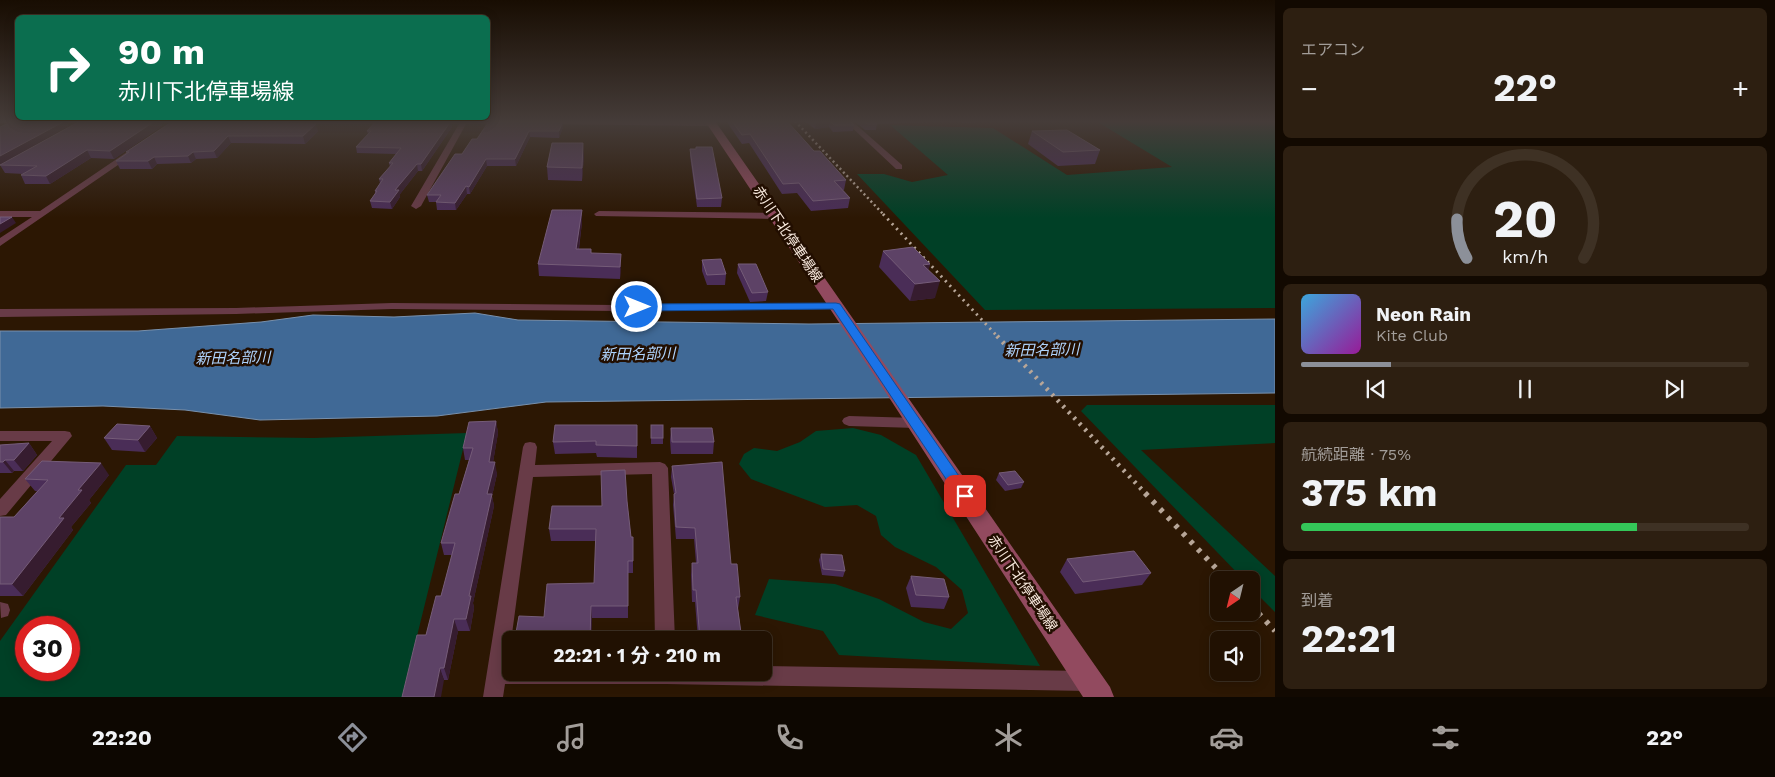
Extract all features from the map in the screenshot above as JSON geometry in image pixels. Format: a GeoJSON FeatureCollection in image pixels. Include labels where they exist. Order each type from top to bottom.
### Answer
{"type":"FeatureCollection","features":[{"type":"Feature","properties":{"kind":"main road","name":"赤川下北停車場線"},"geometry":{"type":"LineString","coordinates":[[733,154],[899,396],[1094,689]]}},
{"type":"Feature","properties":{"kind":"street"},"geometry":{"type":"LineString","coordinates":[[0,243],[129,154]]}},
{"type":"Feature","properties":{"kind":"street"},"geometry":{"type":"LineString","coordinates":[[416,206],[446,154]]}},
{"type":"Feature","properties":{"kind":"street"},"geometry":{"type":"LineString","coordinates":[[884,154],[899,167]]}},
{"type":"Feature","properties":{"kind":"street"},"geometry":{"type":"LineString","coordinates":[[0,214],[42,214]]}},
{"type":"Feature","properties":{"kind":"street"},"geometry":{"type":"LineString","coordinates":[[600,214],[776,216]]}},
{"type":"Feature","properties":{"kind":"street"},"geometry":{"type":"LineString","coordinates":[[0,313],[236,311],[392,306],[838,308]]}},
{"type":"Feature","properties":{"kind":"street"},"geometry":{"type":"LineString","coordinates":[[848,421],[916,423]]}},
{"type":"Feature","properties":{"kind":"street"},"geometry":{"type":"LineString","coordinates":[[0,436],[65,436],[0,510]]}},
{"type":"Feature","properties":{"kind":"street"},"geometry":{"type":"LineString","coordinates":[[492,697],[530,447]]}},
{"type":"Feature","properties":{"kind":"street"},"geometry":{"type":"LineString","coordinates":[[526,471],[660,468],[665,631]]}},
{"type":"Feature","properties":{"kind":"street"},"geometry":{"type":"LineString","coordinates":[[496,674],[502,674]]}},
{"type":"Feature","properties":{"kind":"street"},"geometry":{"type":"LineString","coordinates":[[772,677],[1094,689]]}},
{"type":"Feature","properties":{"kind":"green space"},"geometry":{"type":"Polygon","coordinates":[[[923,154],[1033,154],[1067,175],[1172,167],[1150,154],[1275,154],[1275,308],[985,310],[857,174],[884,174],[912,182],[948,175],[923,154]]]}},
{"type":"Feature","properties":{"kind":"green space"},"geometry":{"type":"Polygon","coordinates":[[[1087,405],[1275,405],[1275,443],[1141,450],[1275,576],[1275,612],[1260,597],[1260,571],[1235,571],[1081,411],[1087,405]]]}},
{"type":"Feature","properties":{"kind":"green space"},"geometry":{"type":"Polygon","coordinates":[[[853,428],[881,435],[916,455],[1040,666],[839,655],[823,631],[755,615],[769,579],[835,584],[879,599],[924,622],[951,629],[968,613],[962,590],[936,567],[895,547],[881,535],[876,516],[857,505],[825,507],[751,479],[739,464],[744,454],[754,448],[777,451],[800,442],[816,431],[853,428]]]}},
{"type":"Feature","properties":{"kind":"green space"},"geometry":{"type":"Polygon","coordinates":[[[467,433],[402,697],[0,697],[0,641],[15,620],[15,681],[80,681],[80,616],[18,616],[126,465],[156,465],[177,436],[313,438],[467,433]]]}},
{"type":"Feature","properties":{"kind":"water","name":"新田名部川"},"geometry":{"type":"Polygon","coordinates":[[[475,313],[518,320],[809,324],[1275,319],[1275,393],[546,402],[437,416],[260,420],[185,410],[103,406],[0,408],[0,331],[138,331],[261,322],[313,315],[394,317],[475,313]]]}},
{"type":"Feature","properties":{"kind":"building"},"geometry":{"type":"Polygon","coordinates":[[[21,154],[81,154],[46,176],[21,175],[37,166],[0,165],[21,154]]]}},
{"type":"Feature","properties":{"kind":"building"},"geometry":{"type":"Polygon","coordinates":[[[127,154],[191,154],[188,156],[154,157],[148,161],[116,161],[127,154]]]}},
{"type":"Feature","properties":{"kind":"building"},"geometry":{"type":"Polygon","coordinates":[[[397,154],[428,154],[421,164],[417,164],[395,190],[399,190],[390,202],[370,201],[383,179],[379,179],[393,163],[389,163],[397,154]]]}},
{"type":"Feature","properties":{"kind":"building"},"geometry":{"type":"Polygon","coordinates":[[[455,154],[518,154],[515,159],[486,159],[469,187],[466,186],[455,203],[436,202],[441,195],[427,195],[455,154]]]}},
{"type":"Feature","properties":{"kind":"building"},"geometry":{"type":"Polygon","coordinates":[[[550,154],[583,154],[582,168],[547,167],[550,154]]]}},
{"type":"Feature","properties":{"kind":"building"},"geometry":{"type":"Polygon","coordinates":[[[691,154],[713,154],[722,198],[697,199],[691,154]]]}},
{"type":"Feature","properties":{"kind":"building"},"geometry":{"type":"Polygon","coordinates":[[[763,154],[822,154],[846,180],[834,181],[850,198],[813,201],[799,183],[783,184],[763,154]]]}},
{"type":"Feature","properties":{"kind":"building"},"geometry":{"type":"Polygon","coordinates":[[[552,210],[582,210],[576,249],[591,249],[591,253],[621,254],[620,267],[538,264],[552,210]]]}},
{"type":"Feature","properties":{"kind":"building"},"geometry":{"type":"Polygon","coordinates":[[[0,217],[12,217],[0,224],[0,217]]]}},
{"type":"Feature","properties":{"kind":"building"},"geometry":{"type":"Polygon","coordinates":[[[913,247],[930,264],[923,265],[940,281],[915,284],[883,251],[913,247]]]}},
{"type":"Feature","properties":{"kind":"building"},"geometry":{"type":"Polygon","coordinates":[[[721,259],[726,274],[707,275],[702,260],[721,259]]]}},
{"type":"Feature","properties":{"kind":"building"},"geometry":{"type":"Polygon","coordinates":[[[738,264],[756,264],[768,292],[752,293],[738,264]]]}},
{"type":"Feature","properties":{"kind":"building"},"geometry":{"type":"Polygon","coordinates":[[[496,421],[489,462],[495,462],[487,494],[492,494],[469,596],[471,596],[466,619],[454,619],[444,668],[440,668],[434,697],[402,697],[417,635],[426,635],[436,596],[441,596],[455,543],[441,543],[455,494],[459,494],[473,448],[463,448],[469,422],[496,421]]]}},
{"type":"Feature","properties":{"kind":"building"},"geometry":{"type":"Polygon","coordinates":[[[117,424],[150,426],[138,440],[104,438],[117,424]]]}},
{"type":"Feature","properties":{"kind":"building"},"geometry":{"type":"Polygon","coordinates":[[[555,425],[637,425],[637,446],[596,445],[596,441],[553,442],[555,425]]]}},
{"type":"Feature","properties":{"kind":"building"},"geometry":{"type":"Polygon","coordinates":[[[651,425],[663,425],[663,438],[651,438],[651,425]]]}},
{"type":"Feature","properties":{"kind":"building"},"geometry":{"type":"Polygon","coordinates":[[[671,428],[712,428],[714,442],[672,442],[671,428]]]}},
{"type":"Feature","properties":{"kind":"building"},"geometry":{"type":"Polygon","coordinates":[[[29,443],[14,460],[0,462],[0,445],[29,443]]]}},
{"type":"Feature","properties":{"kind":"building"},"geometry":{"type":"Polygon","coordinates":[[[42,461],[101,463],[78,490],[82,490],[59,518],[64,518],[12,584],[0,584],[0,517],[14,517],[48,480],[25,479],[42,461]]]}},
{"type":"Feature","properties":{"kind":"building"},"geometry":{"type":"Polygon","coordinates":[[[722,462],[731,564],[737,564],[740,597],[736,597],[741,631],[699,631],[696,590],[693,590],[692,563],[698,563],[695,528],[676,527],[674,494],[676,493],[672,466],[722,462]]]}},
{"type":"Feature","properties":{"kind":"building"},"geometry":{"type":"Polygon","coordinates":[[[625,470],[631,537],[633,537],[633,561],[628,561],[628,606],[591,606],[590,631],[516,631],[519,616],[544,617],[547,584],[594,583],[596,529],[549,529],[552,506],[602,506],[601,471],[625,470]]]}},
{"type":"Feature","properties":{"kind":"building"},"geometry":{"type":"Polygon","coordinates":[[[1015,471],[1024,482],[1008,485],[999,473],[1015,471]]]}},
{"type":"Feature","properties":{"kind":"building"},"geometry":{"type":"Polygon","coordinates":[[[1134,551],[1151,573],[1083,582],[1067,559],[1134,551]]]}},
{"type":"Feature","properties":{"kind":"building"},"geometry":{"type":"Polygon","coordinates":[[[821,554],[842,555],[845,571],[823,569],[821,554]]]}},
{"type":"Feature","properties":{"kind":"building"},"geometry":{"type":"Polygon","coordinates":[[[911,576],[944,579],[949,597],[916,595],[911,576]]]}},
{"type":"Feature","properties":{"kind":"railway"},"geometry":{"type":"LineString","coordinates":[[826,154],[884,215]]}},
{"type":"Feature","properties":{"kind":"railway"},"geometry":{"type":"LineString","coordinates":[[883,214],[998,337]]}},
{"type":"Feature","properties":{"kind":"railway"},"geometry":{"type":"LineString","coordinates":[[997,336],[1146,494]]}},
{"type":"Feature","properties":{"kind":"railway"},"geometry":{"type":"LineString","coordinates":[[1145,493],[1219,571]]}},
{"type":"Feature","properties":{"kind":"railway"},"geometry":{"type":"LineString","coordinates":[[1260,615],[1275,631]]}},
{"type":"Feature","properties":{"kind":"route"},"geometry":{"type":"LineString","coordinates":[[637,307],[836,306],[899,396],[965,496]]}}]}
